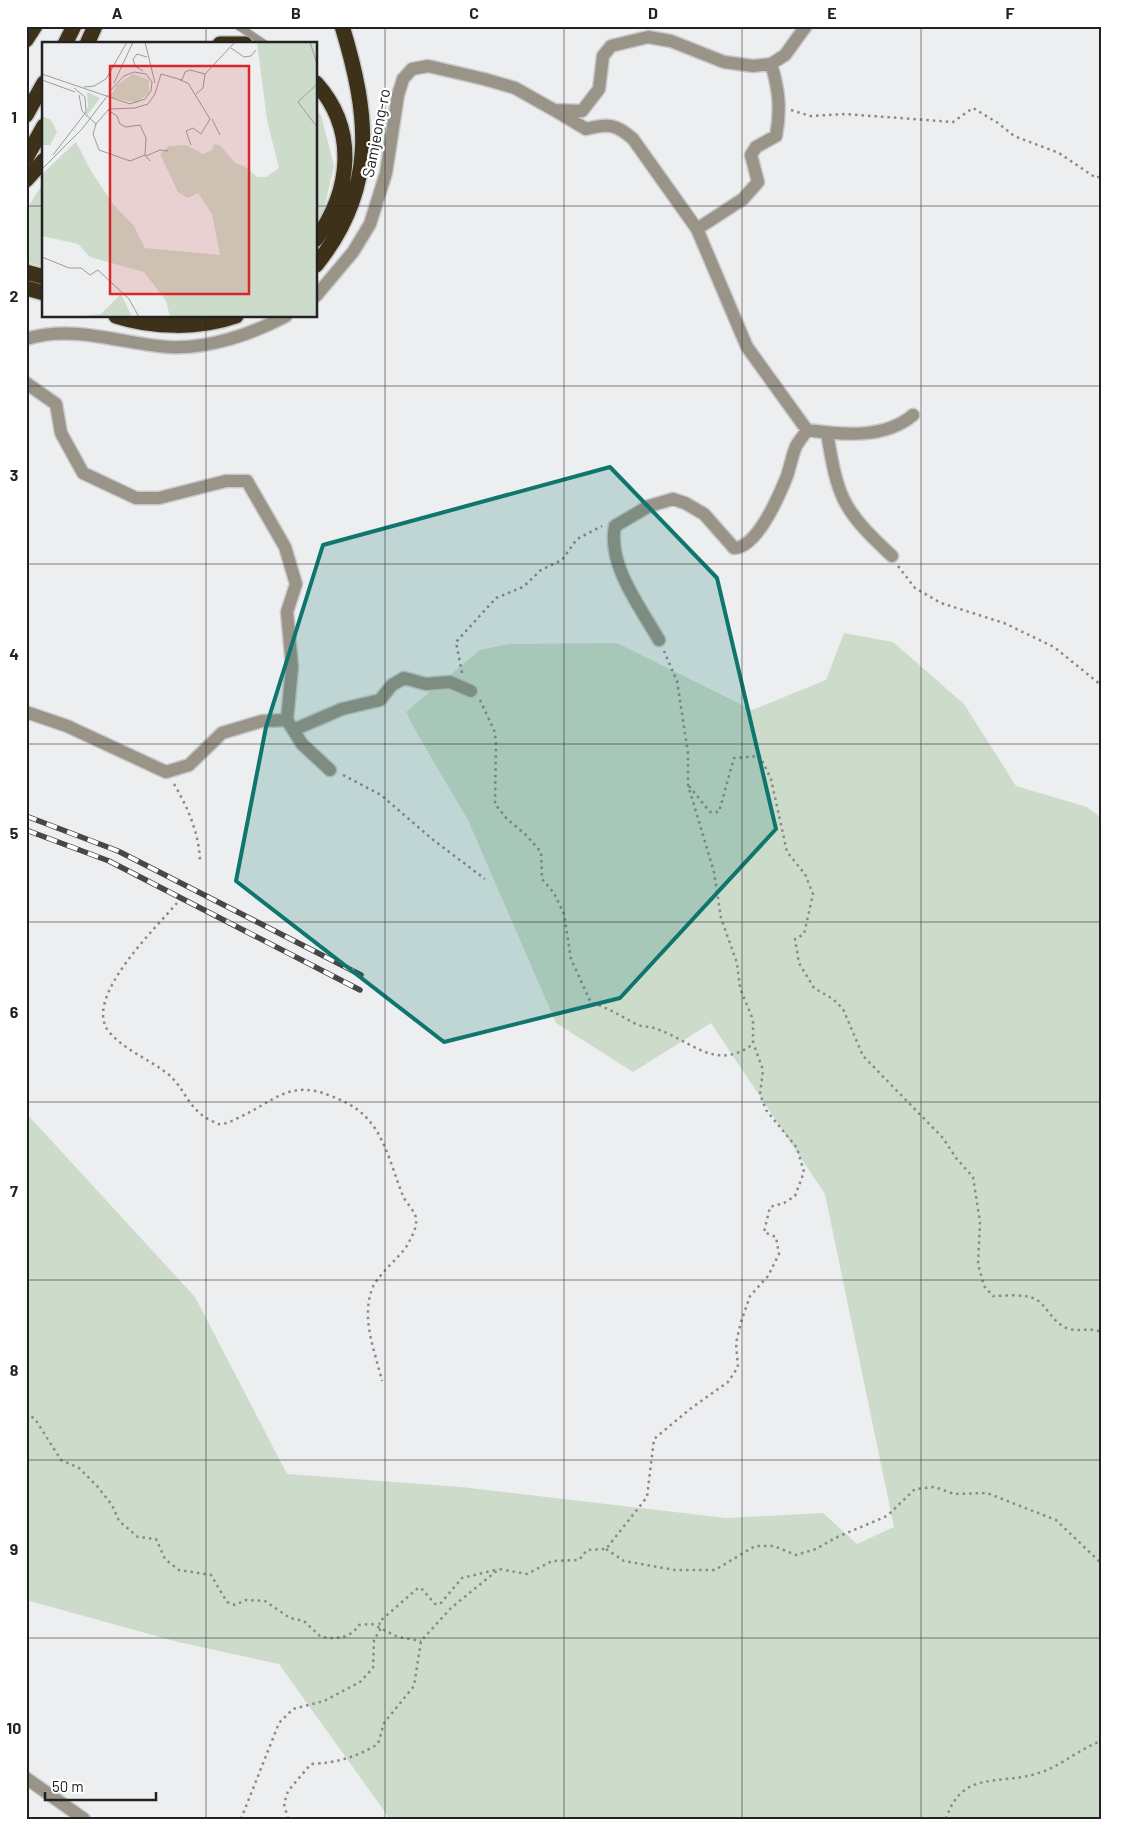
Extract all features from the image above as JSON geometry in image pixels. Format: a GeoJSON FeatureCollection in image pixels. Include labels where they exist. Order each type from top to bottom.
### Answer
{"type":"FeatureCollection","features":[{"type":"Feature","properties":{"kind":"highway"},"geometry":{"type":"LineString","coordinates":[[26,40],[34,26]]}},
{"type":"Feature","properties":{"kind":"highway"},"geometry":{"type":"LineString","coordinates":[[66,42],[74,26]]}},
{"type":"Feature","properties":{"kind":"highway"},"geometry":{"type":"LineString","coordinates":[[88,42],[96,26]]}},
{"type":"Feature","properties":{"kind":"highway"},"geometry":{"type":"LineString","coordinates":[[318,263],[329,249],[345,222],[357,187],[363,152],[364,121],[357,74],[342,26]]}},
{"type":"Feature","properties":{"kind":"highway"},"geometry":{"type":"LineString","coordinates":[[318,86],[334,110],[342,131],[345,153],[344,181],[336,206],[318,237]]}},
{"type":"Feature","properties":{"kind":"highway"},"geometry":{"type":"LineString","coordinates":[[26,115],[42,87]]}},
{"type":"Feature","properties":{"kind":"highway"},"geometry":{"type":"LineString","coordinates":[[26,158],[42,130]]}},
{"type":"Feature","properties":{"kind":"highway"},"geometry":{"type":"LineString","coordinates":[[26,180],[42,162]]}},
{"type":"Feature","properties":{"kind":"highway"},"geometry":{"type":"LineString","coordinates":[[26,272],[42,276]]}},
{"type":"Feature","properties":{"kind":"highway"},"geometry":{"type":"LineString","coordinates":[[26,288],[42,293]]}},
{"type":"Feature","properties":{"kind":"highway"},"geometry":{"type":"LineString","coordinates":[[127,318],[165,325],[193,325],[226,318]]}},
{"type":"Feature","properties":{"kind":"street"},"geometry":{"type":"LineString","coordinates":[[697,229],[743,199],[758,182],[751,155],[756,146],[776,136],[780,108],[772,64],[785,55],[806,26]]}},
{"type":"Feature","properties":{"kind":"street","name":"Samjeong-ro"},"geometry":{"type":"LineString","coordinates":[[318,294],[353,252],[370,224],[386,173],[398,95],[403,79],[412,69],[428,66],[507,86],[554,110],[582,111],[599,89],[603,56],[611,46],[648,37],[671,42],[724,62],[753,66],[772,64]]}},
{"type":"Feature","properties":{"kind":"street"},"geometry":{"type":"LineString","coordinates":[[554,110],[586,128],[602,125],[619,127],[633,139],[697,229],[747,347],[807,430],[827,433],[872,432],[891,428],[913,415]]}},
{"type":"Feature","properties":{"kind":"street"},"geometry":{"type":"LineString","coordinates":[[26,339],[44,333],[64,332],[170,347],[208,345],[266,327],[282,318]]}},
{"type":"Feature","properties":{"kind":"street"},"geometry":{"type":"LineString","coordinates":[[26,383],[56,404],[61,433],[83,473],[136,498],[159,498],[226,481],[247,481],[285,546],[296,584],[287,612],[292,667],[290,725],[302,744],[330,770]]}},
{"type":"Feature","properties":{"kind":"street"},"geometry":{"type":"LineString","coordinates":[[660,640],[628,584],[616,557],[612,539],[615,526],[624,519],[650,506],[673,500],[685,503],[704,514],[730,545],[734,548],[742,548],[753,539],[766,520],[787,477],[796,446],[807,430]]}},
{"type":"Feature","properties":{"kind":"street"},"geometry":{"type":"LineString","coordinates":[[827,433],[832,465],[844,501],[864,529],[892,556]]}},
{"type":"Feature","properties":{"kind":"street"},"geometry":{"type":"LineString","coordinates":[[26,712],[67,726],[166,772],[189,765],[222,733],[262,721],[290,725],[380,700],[392,685],[404,678],[426,684],[450,682],[471,691]]}},
{"type":"Feature","properties":{"kind":"street"},"geometry":{"type":"LineString","coordinates":[[26,1778],[84,1819]]}},
{"type":"Feature","properties":{"kind":"lane"},"geometry":{"type":"LineString","coordinates":[[238,26],[262,42]]}},
{"type":"Feature","properties":{"kind":"path"},"geometry":{"type":"LineString","coordinates":[[780,108],[810,116],[845,114],[954,122],[973,108],[998,123],[1014,136],[1059,153],[1096,178],[1101,176]]}},
{"type":"Feature","properties":{"kind":"path"},"geometry":{"type":"LineString","coordinates":[[624,519],[617,519],[578,539],[562,560],[540,570],[523,588],[496,598],[456,642],[464,681],[481,701],[494,730],[497,778],[495,804],[507,819],[526,835],[541,852],[542,879],[554,893],[564,914],[571,959],[591,1003],[607,1007],[638,1026],[654,1028],[696,1048],[720,1056],[740,1054],[754,1044]]}},
{"type":"Feature","properties":{"kind":"path"},"geometry":{"type":"LineString","coordinates":[[892,556],[915,588],[941,602],[1004,622],[1054,647],[1101,685]]}},
{"type":"Feature","properties":{"kind":"path"},"geometry":{"type":"LineString","coordinates":[[606,1549],[648,1497],[654,1439],[690,1409],[728,1382],[738,1367],[736,1343],[740,1322],[750,1296],[768,1276],[779,1254],[776,1237],[764,1232],[770,1207],[784,1203],[795,1196],[804,1172],[797,1148],[766,1110],[760,1094],[763,1070],[754,1044],[753,1020],[740,988],[737,963],[721,918],[714,872],[688,785],[688,753],[677,681],[660,640]]}},
{"type":"Feature","properties":{"kind":"path"},"geometry":{"type":"LineString","coordinates":[[688,785],[710,812],[719,812],[734,758],[760,756],[771,779],[787,852],[805,874],[813,894],[804,934],[795,939],[799,963],[814,988],[833,999],[843,1009],[863,1056],[913,1105],[973,1177],[980,1222],[978,1264],[984,1286],[993,1296],[1016,1296],[1036,1300],[1050,1316],[1070,1329],[1093,1329],[1101,1332]]}},
{"type":"Feature","properties":{"kind":"path"},"geometry":{"type":"LineString","coordinates":[[330,770],[353,778],[381,795],[432,839],[485,879]]}},
{"type":"Feature","properties":{"kind":"path"},"geometry":{"type":"LineString","coordinates":[[166,772],[186,804],[199,844],[200,861]]}},
{"type":"Feature","properties":{"kind":"path"},"geometry":{"type":"LineString","coordinates":[[177,903],[141,945],[108,989],[103,1005],[102,1021],[108,1031],[128,1049],[159,1066],[174,1079],[189,1104],[199,1114],[218,1124],[230,1122],[279,1095],[301,1088],[345,1101],[356,1108],[372,1124],[407,1204],[416,1216],[416,1227],[408,1243],[371,1289],[367,1323],[382,1381]]}},
{"type":"Feature","properties":{"kind":"path"},"geometry":{"type":"LineString","coordinates":[[26,1413],[35,1419],[61,1460],[79,1468],[97,1486],[112,1506],[119,1521],[138,1537],[156,1540],[165,1559],[180,1570],[211,1576],[227,1602],[234,1605],[246,1600],[265,1601],[290,1618],[304,1621],[321,1637],[344,1637],[355,1632],[360,1625],[372,1624],[398,1637],[421,1641]]}},
{"type":"Feature","properties":{"kind":"path"},"geometry":{"type":"LineString","coordinates":[[241,1819],[279,1724],[293,1709],[324,1701],[360,1682],[373,1668],[374,1640],[381,1628],[379,1622],[418,1588],[421,1588],[435,1604],[440,1604],[462,1578],[499,1569],[527,1574],[552,1561],[579,1560],[587,1550],[606,1549],[624,1561],[675,1570],[715,1570],[755,1546],[774,1546],[796,1555],[816,1549],[834,1538],[887,1516],[915,1489],[935,1487],[954,1494],[987,1493],[1056,1520],[1101,1563]]}},
{"type":"Feature","properties":{"kind":"path"},"geometry":{"type":"LineString","coordinates":[[288,1819],[284,1804],[288,1790],[311,1764],[330,1764],[358,1756],[378,1744],[384,1723],[414,1686],[421,1641],[451,1608],[499,1569]]}},
{"type":"Feature","properties":{"kind":"path"},"geometry":{"type":"LineString","coordinates":[[946,1819],[960,1792],[976,1783],[1040,1773],[1101,1741]]}},
{"type":"Feature","properties":{"kind":"highlighted area"},"geometry":{"type":"Polygon","coordinates":[[[610,467],[717,578],[776,829],[620,998],[444,1042],[236,881],[266,727],[323,545],[610,467]]]}},
{"type":"Feature","properties":{"kind":"green space"},"geometry":{"type":"Polygon","coordinates":[[[318,112],[321,115],[334,166],[321,222],[318,226],[318,112]]]}},
{"type":"Feature","properties":{"kind":"green space"},"geometry":{"type":"Polygon","coordinates":[[[42,185],[42,266],[26,262],[26,210],[42,185]]]}},
{"type":"Feature","properties":{"kind":"green space"},"geometry":{"type":"Polygon","coordinates":[[[844,633],[893,642],[964,704],[1016,786],[1087,807],[1101,818],[1101,1819],[390,1819],[279,1664],[178,1642],[26,1600],[26,1113],[195,1297],[287,1474],[461,1487],[726,1518],[823,1513],[857,1544],[894,1527],[825,1194],[711,1023],[633,1072],[556,1023],[468,820],[406,712],[480,650],[509,644],[617,643],[752,710],[826,680],[844,633]]]}},
{"type":"Feature","properties":{"kind":"railway"},"geometry":{"type":"LineString","coordinates":[[26,816],[118,851],[361,975]]}},
{"type":"Feature","properties":{"kind":"railway"},"geometry":{"type":"LineString","coordinates":[[26,830],[109,861],[360,990]]}}]}
